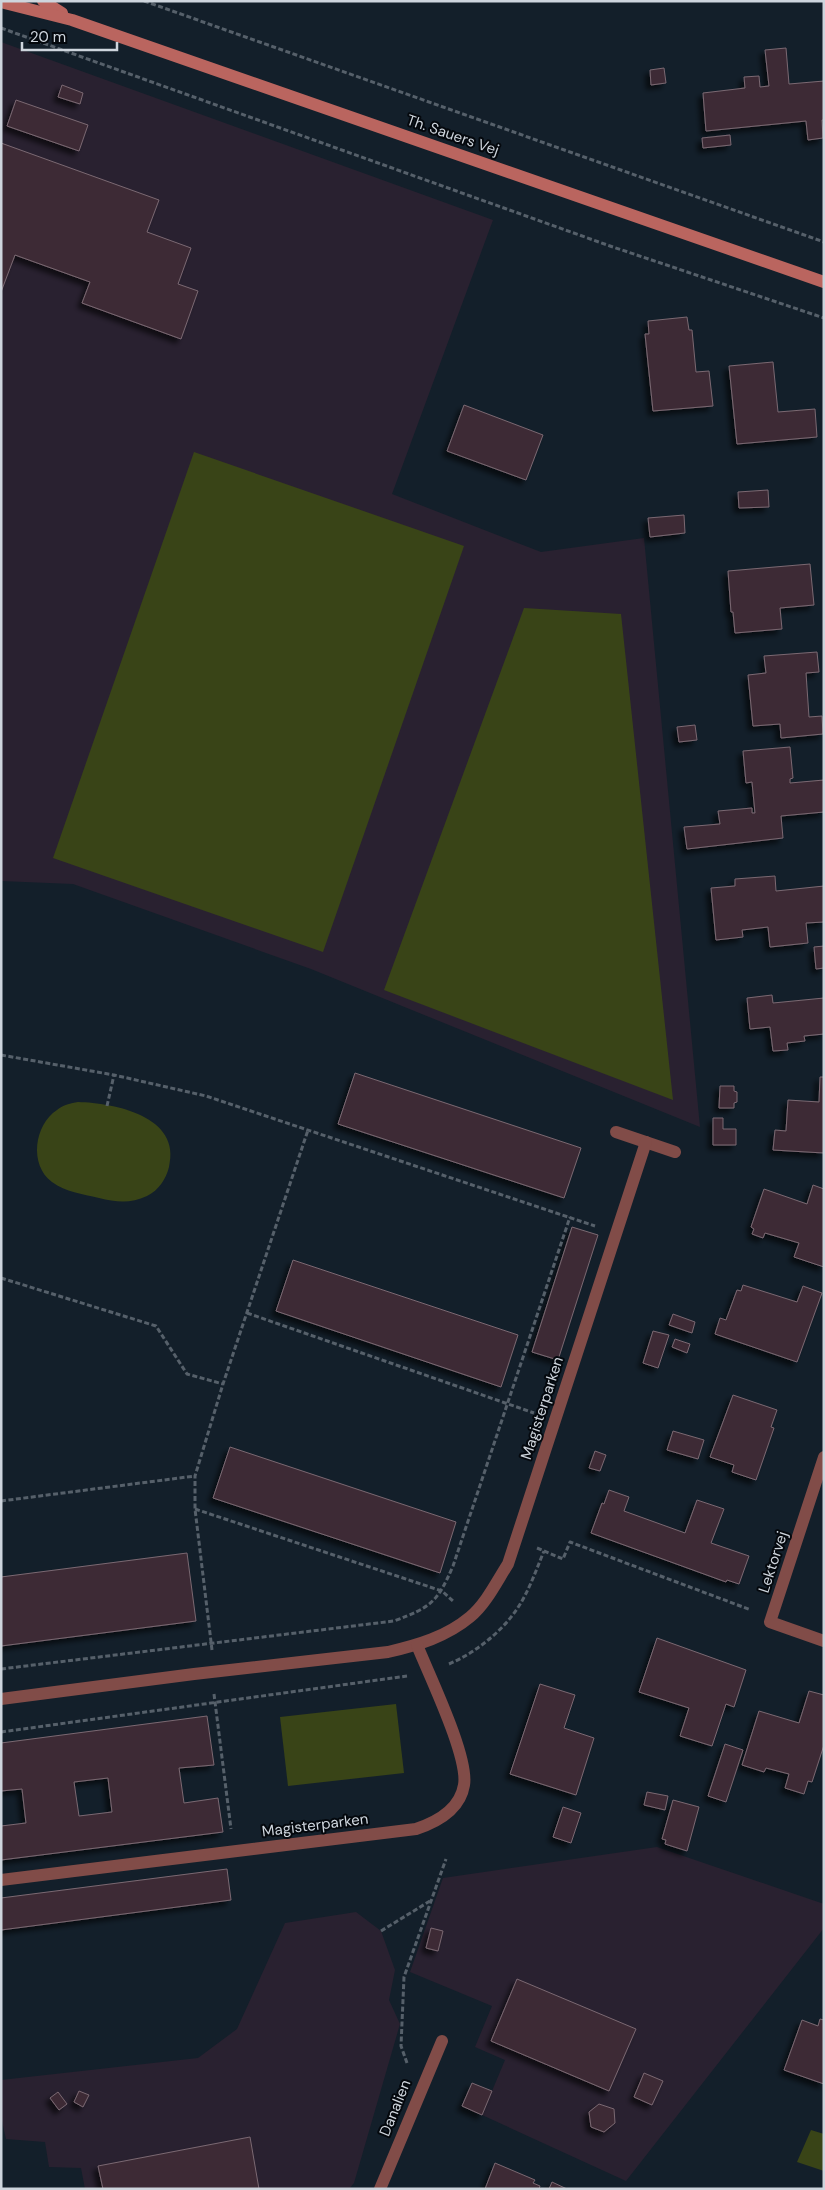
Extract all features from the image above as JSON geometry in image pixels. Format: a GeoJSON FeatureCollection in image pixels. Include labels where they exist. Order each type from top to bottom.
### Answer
{"type":"FeatureCollection","features":[{"type":"Feature","properties":{"kind":"main road","name":"Th. Sauers Vej"},"geometry":{"type":"LineString","coordinates":[[43,1],[72,20]]}},
{"type":"Feature","properties":{"kind":"main road","name":"Th. Sauers Vej"},"geometry":{"type":"LineString","coordinates":[[1,2],[72,20],[824,282]]}},
{"type":"Feature","properties":{"kind":"street"},"geometry":{"type":"LineString","coordinates":[[616,1132],[675,1152]]}},
{"type":"Feature","properties":{"kind":"street","name":"Magisterparken"},"geometry":{"type":"LineString","coordinates":[[1,1699],[388,1652],[417,1645],[442,1636],[471,1617],[491,1591],[508,1564],[646,1142]]}},
{"type":"Feature","properties":{"kind":"street","name":"Lektorvej"},"geometry":{"type":"LineString","coordinates":[[770,1622],[824,1457]]}},
{"type":"Feature","properties":{"kind":"street"},"geometry":{"type":"LineString","coordinates":[[770,1622],[824,1641]]}},
{"type":"Feature","properties":{"kind":"street","name":"Magisterparken"},"geometry":{"type":"LineString","coordinates":[[1,1880],[416,1829],[437,1822],[454,1808],[464,1786],[462,1757],[417,1645]]}},
{"type":"Feature","properties":{"kind":"street","name":"Danalien"},"geometry":{"type":"LineString","coordinates":[[380,2189],[442,2041]]}},
{"type":"Feature","properties":{"kind":"path"},"geometry":{"type":"LineString","coordinates":[[144,1],[824,242]]}},
{"type":"Feature","properties":{"kind":"path"},"geometry":{"type":"LineString","coordinates":[[1,28],[610,246],[824,318]]}},
{"type":"Feature","properties":{"kind":"path"},"geometry":{"type":"LineString","coordinates":[[1,1055],[114,1075],[206,1096],[617,1233]]}},
{"type":"Feature","properties":{"kind":"path"},"geometry":{"type":"LineString","coordinates":[[107,1106],[114,1075]]}},
{"type":"Feature","properties":{"kind":"path"},"geometry":{"type":"LineString","coordinates":[[234,1851],[212,1672],[212,1643],[195,1509],[195,1476],[246,1313],[308,1130]]}},
{"type":"Feature","properties":{"kind":"path"},"geometry":{"type":"LineString","coordinates":[[1,1668],[394,1622],[424,1610],[442,1591],[453,1566],[570,1217]]}},
{"type":"Feature","properties":{"kind":"path"},"geometry":{"type":"LineString","coordinates":[[1,1278],[156,1326],[187,1374],[223,1384]]}},
{"type":"Feature","properties":{"kind":"path"},"geometry":{"type":"LineString","coordinates":[[246,1313],[556,1420]]}},
{"type":"Feature","properties":{"kind":"path"},"geometry":{"type":"LineString","coordinates":[[1,1501],[195,1476]]}},
{"type":"Feature","properties":{"kind":"path"},"geometry":{"type":"LineString","coordinates":[[195,1509],[442,1591],[471,1617]]}},
{"type":"Feature","properties":{"kind":"path"},"geometry":{"type":"LineString","coordinates":[[516,1540],[564,1559],[570,1542],[745,1606],[770,1622]]}},
{"type":"Feature","properties":{"kind":"path"},"geometry":{"type":"LineString","coordinates":[[418,2095],[401,2046],[404,1977],[446,1859]]}},
{"type":"Feature","properties":{"kind":"path"},"geometry":{"type":"LineString","coordinates":[[381,1931],[431,1901]]}},
{"type":"Feature","properties":{"kind":"shaded area"},"geometry":{"type":"Polygon","coordinates":[[[1,42],[493,220],[392,494],[541,552],[644,538],[700,1127],[311,969],[73,884],[1,881],[1,42]]]}},
{"type":"Feature","properties":{"kind":"shaded area"},"geometry":{"type":"Polygon","coordinates":[[[657,1847],[824,1904],[824,1928],[626,2181],[482,2115],[505,2060],[475,2047],[492,2006],[410,1972],[443,1878],[657,1847]]]}},
{"type":"Feature","properties":{"kind":"shaded area"},"geometry":{"type":"Polygon","coordinates":[[[356,1912],[381,1931],[395,1970],[389,2000],[400,2024],[354,2183],[349,2189],[85,2189],[81,2168],[49,2167],[45,2142],[6,2139],[1,2117],[1,2080],[198,2058],[237,2029],[285,1923],[356,1912]]]}},
{"type":"Feature","properties":{"kind":"green space"},"geometry":{"type":"Polygon","coordinates":[[[194,452],[464,546],[323,952],[53,858],[194,452]]]}},
{"type":"Feature","properties":{"kind":"green space"},"geometry":{"type":"Polygon","coordinates":[[[524,608],[621,614],[673,1100],[384,990],[524,608]]]}},
{"type":"Feature","properties":{"kind":"green space"},"geometry":{"type":"Polygon","coordinates":[[[78,1102],[109,1105],[142,1116],[155,1124],[165,1135],[170,1150],[169,1167],[164,1180],[155,1191],[147,1196],[123,1202],[80,1194],[57,1185],[45,1175],[37,1156],[37,1145],[43,1125],[59,1108],[78,1102]]]}},
{"type":"Feature","properties":{"kind":"green space"},"geometry":{"type":"Polygon","coordinates":[[[396,1704],[404,1773],[288,1786],[280,1717],[396,1704]]]}},
{"type":"Feature","properties":{"kind":"green space"},"geometry":{"type":"Polygon","coordinates":[[[811,2130],[824,2134],[824,2171],[797,2162],[811,2130]]]}},
{"type":"Feature","properties":{"kind":"building"},"geometry":{"type":"Polygon","coordinates":[[[786,48],[789,84],[824,81],[823,138],[808,140],[806,121],[706,131],[703,93],[745,88],[744,77],[759,76],[760,87],[769,86],[765,50],[786,48]]]}},
{"type":"Feature","properties":{"kind":"building"},"geometry":{"type":"Polygon","coordinates":[[[664,68],[666,83],[651,85],[650,70],[664,68]]]}},
{"type":"Feature","properties":{"kind":"building"},"geometry":{"type":"Polygon","coordinates":[[[62,85],[83,93],[80,104],[58,97],[62,85]]]}},
{"type":"Feature","properties":{"kind":"building"},"geometry":{"type":"Polygon","coordinates":[[[16,100],[88,125],[79,151],[7,126],[16,100]]]}},
{"type":"Feature","properties":{"kind":"building"},"geometry":{"type":"Polygon","coordinates":[[[730,135],[731,145],[703,148],[702,138],[730,135]]]}},
{"type":"Feature","properties":{"kind":"building"},"geometry":{"type":"Polygon","coordinates":[[[1,143],[159,200],[147,232],[191,248],[178,284],[198,291],[181,339],[82,303],[90,282],[15,255],[1,292],[1,143]]]}},
{"type":"Feature","properties":{"kind":"building"},"geometry":{"type":"Polygon","coordinates":[[[687,317],[689,330],[692,330],[696,372],[709,371],[713,406],[653,411],[645,334],[649,334],[648,321],[687,317]]]}},
{"type":"Feature","properties":{"kind":"building"},"geometry":{"type":"Polygon","coordinates":[[[773,362],[778,412],[815,409],[817,437],[737,444],[729,366],[773,362]]]}},
{"type":"Feature","properties":{"kind":"building"},"geometry":{"type":"Polygon","coordinates":[[[464,405],[543,435],[526,480],[447,451],[464,405]]]}},
{"type":"Feature","properties":{"kind":"building"},"geometry":{"type":"Polygon","coordinates":[[[768,490],[769,507],[739,508],[738,492],[768,490]]]}},
{"type":"Feature","properties":{"kind":"building"},"geometry":{"type":"Polygon","coordinates":[[[684,515],[685,533],[650,537],[648,518],[684,515]]]}},
{"type":"Feature","properties":{"kind":"building"},"geometry":{"type":"Polygon","coordinates":[[[810,564],[814,605],[780,608],[782,629],[735,633],[733,612],[731,612],[728,571],[810,564]]]}},
{"type":"Feature","properties":{"kind":"building"},"geometry":{"type":"Polygon","coordinates":[[[817,652],[819,672],[806,673],[809,717],[822,716],[823,734],[781,738],[780,724],[753,726],[748,675],[766,673],[764,656],[817,652]]]}},
{"type":"Feature","properties":{"kind":"building"},"geometry":{"type":"Polygon","coordinates":[[[695,725],[697,740],[679,742],[677,727],[695,725]]]}},
{"type":"Feature","properties":{"kind":"building"},"geometry":{"type":"Polygon","coordinates":[[[790,747],[793,778],[790,779],[790,783],[824,780],[824,812],[781,816],[783,838],[687,849],[684,827],[720,824],[718,811],[752,808],[752,813],[755,813],[752,782],[746,783],[743,751],[790,747]]]}},
{"type":"Feature","properties":{"kind":"building"},"geometry":{"type":"Polygon","coordinates":[[[775,876],[776,891],[824,886],[824,922],[806,923],[808,943],[770,947],[768,927],[742,930],[743,937],[716,940],[711,888],[735,886],[735,879],[775,876]]]}},
{"type":"Feature","properties":{"kind":"building"},"geometry":{"type":"Polygon","coordinates":[[[824,946],[824,968],[816,969],[814,947],[824,946]]]}},
{"type":"Feature","properties":{"kind":"building"},"geometry":{"type":"Polygon","coordinates":[[[772,995],[773,1003],[824,998],[824,1034],[804,1036],[805,1041],[787,1043],[788,1050],[773,1051],[770,1027],[750,1029],[747,998],[772,995]]]}},
{"type":"Feature","properties":{"kind":"building"},"geometry":{"type":"Polygon","coordinates":[[[355,1073],[581,1148],[564,1198],[338,1124],[355,1073]]]}},
{"type":"Feature","properties":{"kind":"building"},"geometry":{"type":"Polygon","coordinates":[[[820,1077],[824,1077],[824,1153],[773,1150],[775,1130],[786,1131],[788,1100],[819,1102],[820,1077]]]}},
{"type":"Feature","properties":{"kind":"building"},"geometry":{"type":"Polygon","coordinates":[[[720,1086],[734,1086],[734,1091],[737,1092],[737,1102],[734,1103],[734,1108],[719,1108],[720,1086]]]}},
{"type":"Feature","properties":{"kind":"building"},"geometry":{"type":"Polygon","coordinates":[[[713,1118],[723,1118],[723,1129],[736,1129],[736,1145],[713,1145],[713,1118]]]}},
{"type":"Feature","properties":{"kind":"building"},"geometry":{"type":"Polygon","coordinates":[[[813,1185],[824,1189],[824,1267],[794,1257],[799,1243],[765,1233],[763,1238],[752,1234],[754,1229],[751,1227],[764,1189],[807,1204],[813,1185]]]}},
{"type":"Feature","properties":{"kind":"building"},"geometry":{"type":"Polygon","coordinates":[[[572,1227],[598,1235],[558,1360],[532,1352],[572,1227]]]}},
{"type":"Feature","properties":{"kind":"building"},"geometry":{"type":"Polygon","coordinates":[[[293,1260],[518,1335],[501,1387],[276,1311],[293,1260]]]}},
{"type":"Feature","properties":{"kind":"building"},"geometry":{"type":"Polygon","coordinates":[[[743,1285],[797,1302],[803,1286],[822,1293],[797,1362],[715,1334],[720,1318],[726,1320],[737,1290],[741,1291],[743,1285]]]}},
{"type":"Feature","properties":{"kind":"building"},"geometry":{"type":"Polygon","coordinates":[[[673,1314],[695,1322],[692,1333],[669,1325],[673,1314]]]}},
{"type":"Feature","properties":{"kind":"building"},"geometry":{"type":"Polygon","coordinates":[[[653,1331],[669,1335],[658,1368],[643,1363],[653,1331]]]}},
{"type":"Feature","properties":{"kind":"building"},"geometry":{"type":"Polygon","coordinates":[[[675,1339],[690,1344],[687,1353],[672,1347],[675,1339]]]}},
{"type":"Feature","properties":{"kind":"building"},"geometry":{"type":"Polygon","coordinates":[[[733,1395],[777,1410],[771,1427],[774,1428],[756,1480],[732,1472],[734,1465],[710,1457],[733,1395]]]}},
{"type":"Feature","properties":{"kind":"building"},"geometry":{"type":"Polygon","coordinates":[[[673,1431],[704,1440],[698,1459],[667,1450],[673,1431]]]}},
{"type":"Feature","properties":{"kind":"building"},"geometry":{"type":"Polygon","coordinates":[[[230,1447],[456,1522],[440,1573],[213,1498],[230,1447]]]}},
{"type":"Feature","properties":{"kind":"building"},"geometry":{"type":"Polygon","coordinates":[[[595,1451],[606,1455],[600,1471],[589,1468],[595,1451]]]}},
{"type":"Feature","properties":{"kind":"building"},"geometry":{"type":"Polygon","coordinates":[[[609,1490],[629,1497],[624,1511],[685,1533],[697,1500],[724,1509],[711,1543],[749,1556],[739,1584],[727,1580],[726,1582],[591,1533],[609,1490]]]}},
{"type":"Feature","properties":{"kind":"building"},"geometry":{"type":"Polygon","coordinates":[[[187,1553],[196,1621],[1,1646],[1,1577],[187,1553]]]}},
{"type":"Feature","properties":{"kind":"building"},"geometry":{"type":"Polygon","coordinates":[[[657,1638],[746,1670],[734,1707],[726,1704],[712,1746],[680,1736],[689,1708],[639,1692],[657,1638]]]}},
{"type":"Feature","properties":{"kind":"building"},"geometry":{"type":"Polygon","coordinates":[[[540,1684],[575,1695],[564,1728],[594,1738],[576,1795],[510,1774],[540,1684]]]}},
{"type":"Feature","properties":{"kind":"building"},"geometry":{"type":"Polygon","coordinates":[[[809,1691],[824,1695],[824,1745],[812,1782],[808,1781],[804,1794],[785,1788],[789,1774],[766,1768],[764,1772],[742,1765],[759,1711],[799,1723],[809,1691]]]}},
{"type":"Feature","properties":{"kind":"building"},"geometry":{"type":"Polygon","coordinates":[[[207,1716],[214,1765],[179,1768],[184,1803],[218,1798],[223,1832],[1,1860],[1,1826],[26,1823],[22,1789],[1,1791],[1,1743],[207,1716]],[[108,1778],[74,1782],[79,1816],[112,1812],[108,1778]]]}},
{"type":"Feature","properties":{"kind":"building"},"geometry":{"type":"Polygon","coordinates":[[[725,1744],[743,1750],[726,1802],[708,1796],[725,1744]]]}},
{"type":"Feature","properties":{"kind":"building"},"geometry":{"type":"Polygon","coordinates":[[[647,1792],[668,1796],[665,1810],[644,1805],[647,1792]]]}},
{"type":"Feature","properties":{"kind":"building"},"geometry":{"type":"Polygon","coordinates":[[[673,1800],[699,1807],[687,1851],[665,1844],[666,1840],[662,1839],[673,1800]]]}},
{"type":"Feature","properties":{"kind":"building"},"geometry":{"type":"Polygon","coordinates":[[[563,1807],[581,1813],[571,1843],[553,1837],[563,1807]]]}},
{"type":"Feature","properties":{"kind":"building"},"geometry":{"type":"Polygon","coordinates":[[[227,1869],[231,1900],[1,1930],[1,1898],[227,1869]]]}},
{"type":"Feature","properties":{"kind":"building"},"geometry":{"type":"Polygon","coordinates":[[[431,1928],[443,1931],[438,1951],[426,1948],[431,1928]]]}},
{"type":"Feature","properties":{"kind":"building"},"geometry":{"type":"Polygon","coordinates":[[[517,1979],[636,2029],[609,2091],[491,2041],[517,1979]]]}},
{"type":"Feature","properties":{"kind":"building"},"geometry":{"type":"Polygon","coordinates":[[[820,2019],[824,2020],[824,2084],[784,2070],[802,2020],[818,2026],[820,2019]]]}},
{"type":"Feature","properties":{"kind":"building"},"geometry":{"type":"Polygon","coordinates":[[[644,2073],[663,2081],[652,2105],[634,2097],[644,2073]]]}},
{"type":"Feature","properties":{"kind":"building"},"geometry":{"type":"Polygon","coordinates":[[[472,2083],[492,2091],[482,2115],[462,2106],[472,2083]]]}},
{"type":"Feature","properties":{"kind":"building"},"geometry":{"type":"Polygon","coordinates":[[[79,2091],[89,2095],[83,2107],[74,2102],[79,2091]]]}},
{"type":"Feature","properties":{"kind":"building"},"geometry":{"type":"Polygon","coordinates":[[[58,2092],[67,2104],[59,2110],[50,2098],[58,2092]]]}},
{"type":"Feature","properties":{"kind":"building"},"geometry":{"type":"Polygon","coordinates":[[[599,2104],[614,2109],[615,2123],[604,2132],[591,2127],[589,2112],[599,2104]]]}},
{"type":"Feature","properties":{"kind":"building"},"geometry":{"type":"Polygon","coordinates":[[[250,2137],[259,2189],[103,2189],[98,2166],[250,2137]]]}},
{"type":"Feature","properties":{"kind":"building"},"geometry":{"type":"Polygon","coordinates":[[[495,2163],[535,2180],[533,2183],[540,2186],[539,2189],[485,2189],[495,2163]]]}},
{"type":"Feature","properties":{"kind":"building"},"geometry":{"type":"Polygon","coordinates":[[[552,2182],[567,2189],[549,2189],[552,2182]]]}}]}
